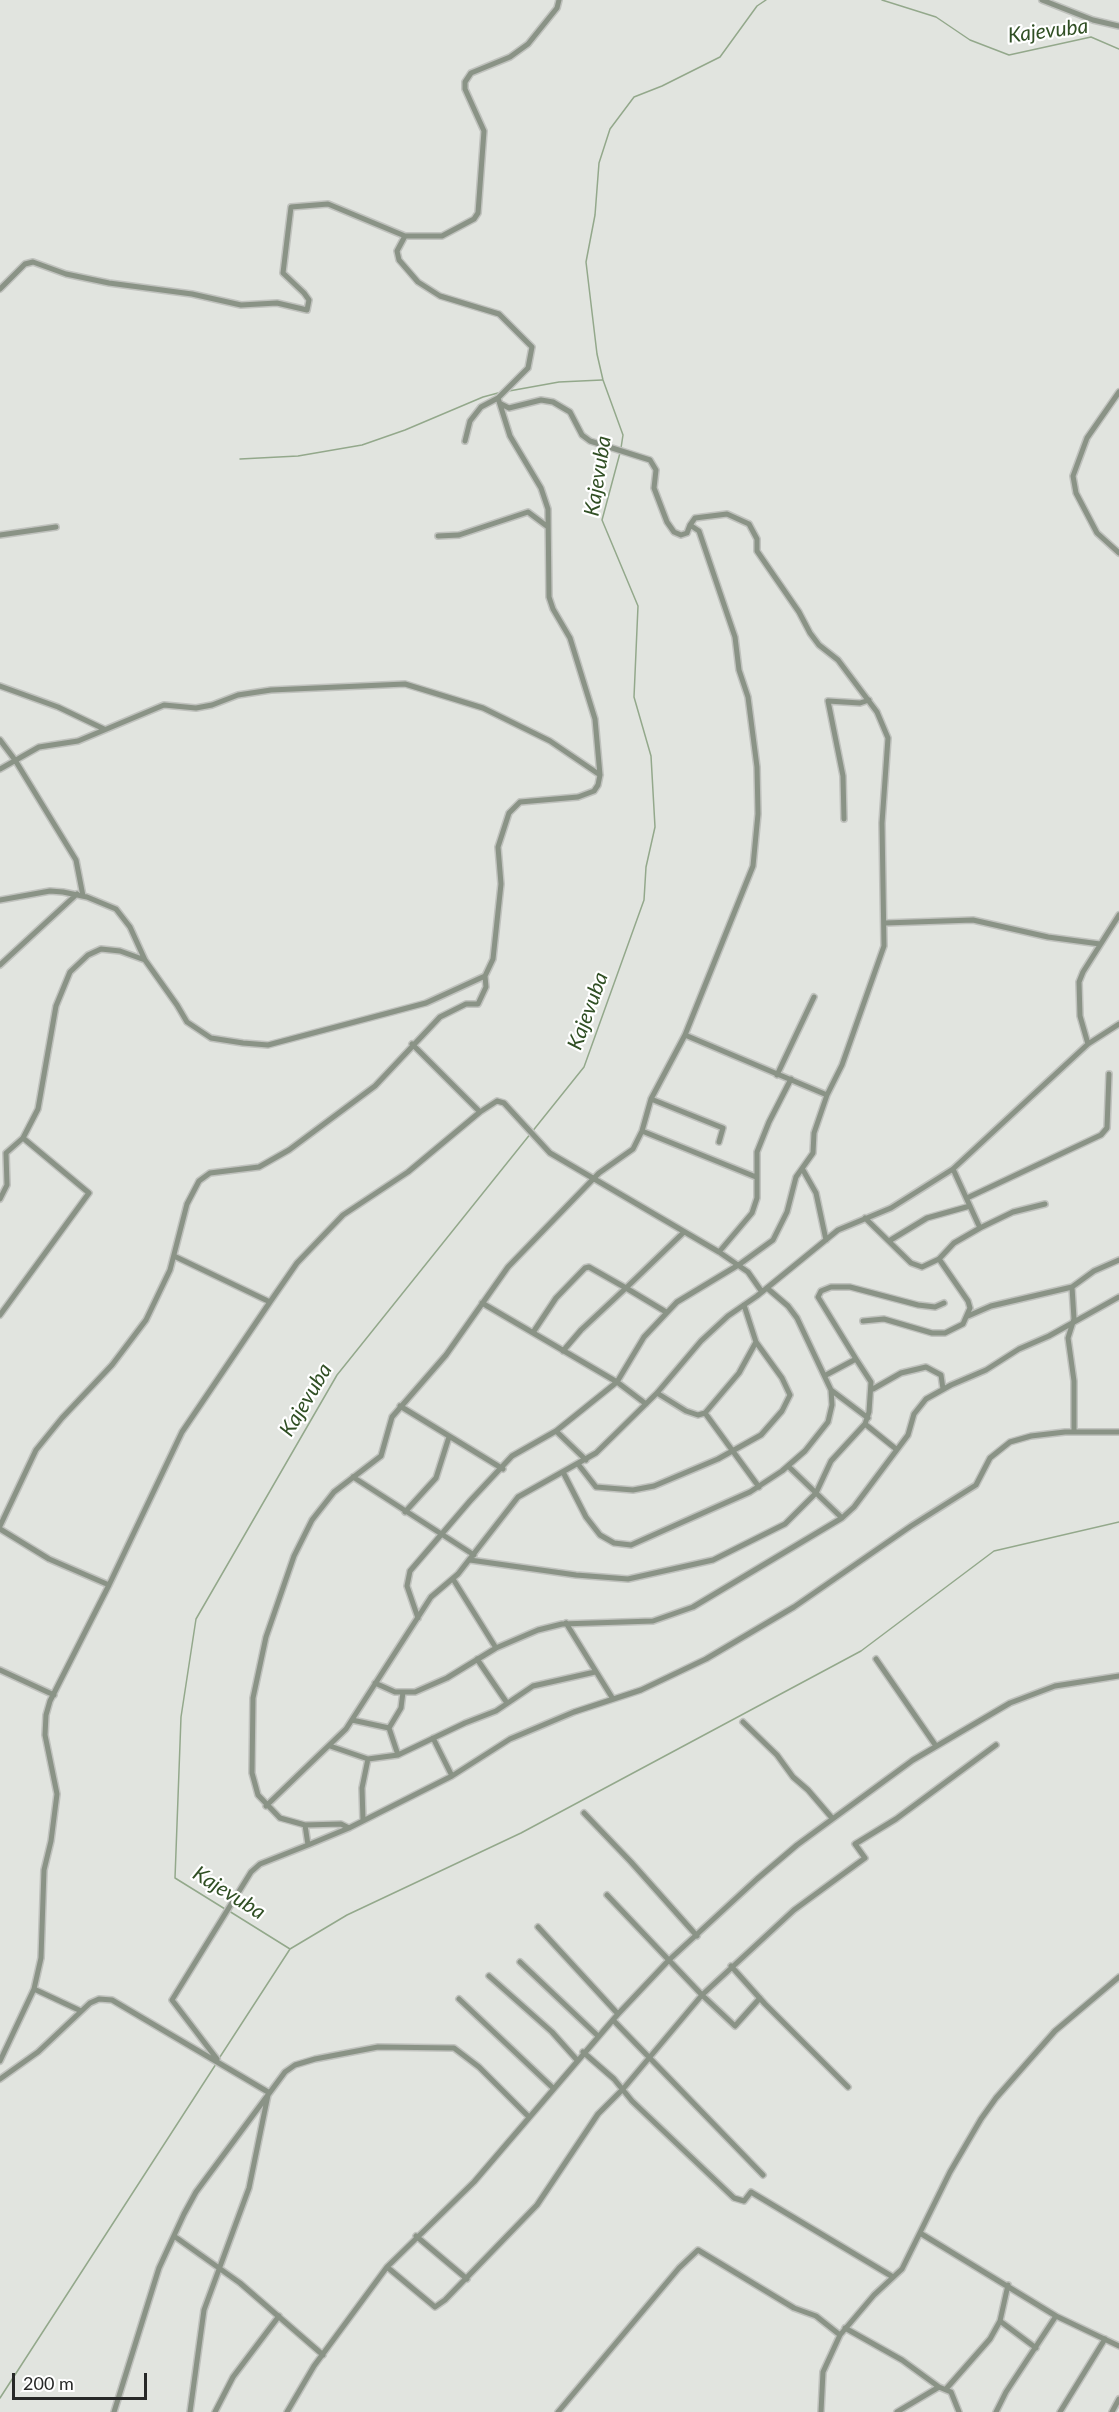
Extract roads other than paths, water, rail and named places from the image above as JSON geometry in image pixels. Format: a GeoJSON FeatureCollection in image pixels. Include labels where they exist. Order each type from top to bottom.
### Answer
{"type":"FeatureCollection","features":[{"type":"Feature","properties":{"kind":"street"},"geometry":{"type":"LineString","coordinates":[[0,289],[25,264],[33,262],[66,274],[109,284],[192,294],[241,305],[277,303],[307,310],[309,300],[283,273],[291,207],[328,204],[405,236],[442,236],[468,223],[478,213],[484,131],[465,89],[465,82],[471,73],[510,57],[528,44],[557,8],[559,0]]}},
{"type":"Feature","properties":{"kind":"street"},"geometry":{"type":"LineString","coordinates":[[1042,0],[1093,21],[1119,26]]}},
{"type":"Feature","properties":{"kind":"street"},"geometry":{"type":"LineString","coordinates":[[405,236],[397,251],[399,260],[409,275],[440,296],[499,314],[532,347],[528,368],[499,401],[481,407],[470,421],[465,441]]}},
{"type":"Feature","properties":{"kind":"street"},"geometry":{"type":"LineString","coordinates":[[1119,392],[1087,438],[1073,476],[1076,493],[1097,533],[1119,552]]}},
{"type":"Feature","properties":{"kind":"street"},"geometry":{"type":"LineString","coordinates":[[418,1618],[407,1586],[408,1576],[412,1566],[440,1533],[525,1447],[556,1431],[617,1382],[644,1337],[666,1312],[682,1298],[737,1266],[773,1240],[787,1212],[792,1186],[813,1153],[814,1133],[827,1095],[842,1065],[865,993],[877,969],[884,946],[882,823],[888,738],[869,700],[838,660],[819,645],[810,633],[799,612],[757,551],[757,539],[749,524],[727,514],[695,518],[687,533],[681,535],[674,532],[654,488],[656,470],[650,460],[590,441],[582,435],[570,412],[553,402],[541,400],[509,408],[499,401]]}},
{"type":"Feature","properties":{"kind":"street"},"geometry":{"type":"LineString","coordinates":[[109,1585],[49,1559],[0,1528],[36,1450],[138,1332],[165,1284],[187,1204],[203,1177],[210,1173],[259,1167],[289,1150],[375,1086],[412,1044],[440,1017],[466,1004],[478,1004],[486,987],[485,976],[493,959],[501,884],[498,847],[508,813],[520,802],[578,797],[594,791],[600,775],[595,719],[570,638],[553,609],[549,597],[548,509],[541,488],[510,436],[499,401]]}},
{"type":"Feature","properties":{"kind":"street"},"geometry":{"type":"LineString","coordinates":[[438,536],[459,535],[528,512],[548,527]]}},
{"type":"Feature","properties":{"kind":"street"},"geometry":{"type":"LineString","coordinates":[[349,1828],[341,1824],[306,1825],[280,1818],[266,1806],[254,1784],[250,1736],[253,1698],[266,1637],[294,1556],[312,1520],[334,1492],[381,1456],[387,1427],[400,1406],[446,1355],[508,1267],[593,1179],[633,1149],[642,1131],[651,1100],[685,1035],[753,866],[758,814],[757,767],[748,697],[739,670],[735,637],[699,531],[690,525]]}},
{"type":"Feature","properties":{"kind":"street"},"geometry":{"type":"LineString","coordinates":[[0,535],[56,527]]}},
{"type":"Feature","properties":{"kind":"street"},"geometry":{"type":"LineString","coordinates":[[0,769],[39,747],[78,741],[164,705],[196,708],[212,705],[238,695],[271,690],[405,684],[483,708],[550,741],[600,775]]}},
{"type":"Feature","properties":{"kind":"street"},"geometry":{"type":"LineString","coordinates":[[0,686],[58,707],[104,729]]}},
{"type":"Feature","properties":{"kind":"street"},"geometry":{"type":"LineString","coordinates":[[844,819],[843,776],[828,701],[861,703],[869,700]]}},
{"type":"Feature","properties":{"kind":"street"},"geometry":{"type":"LineString","coordinates":[[0,740],[15,760],[76,860],[80,895]]}},
{"type":"Feature","properties":{"kind":"street"},"geometry":{"type":"LineString","coordinates":[[0,900],[50,891],[80,895],[105,904],[119,913],[130,927],[145,960],[187,1022],[211,1038],[268,1045],[426,1003],[485,976]]}},
{"type":"Feature","properties":{"kind":"street"},"geometry":{"type":"LineString","coordinates":[[0,965],[80,895]]}},
{"type":"Feature","properties":{"kind":"street"},"geometry":{"type":"LineString","coordinates":[[1088,1044],[1080,1016],[1079,982],[1119,915]]}},
{"type":"Feature","properties":{"kind":"street"},"geometry":{"type":"LineString","coordinates":[[885,923],[973,920],[1048,937],[1100,944]]}},
{"type":"Feature","properties":{"kind":"street"},"geometry":{"type":"LineString","coordinates":[[0,1199],[7,1185],[6,1153],[23,1138],[33,1122],[41,1097],[56,1006],[70,972],[88,955],[101,949],[120,951],[145,960]]}},
{"type":"Feature","properties":{"kind":"street"},"geometry":{"type":"LineString","coordinates":[[777,1075],[814,997]]}},
{"type":"Feature","properties":{"kind":"street"},"geometry":{"type":"LineString","coordinates":[[266,1806],[330,1746],[352,1720],[436,1591],[453,1579],[518,1497],[586,1460],[657,1394],[701,1341],[744,1305],[844,1227],[891,1208],[953,1169],[1088,1044],[1119,1024]]}},
{"type":"Feature","properties":{"kind":"street"},"geometry":{"type":"LineString","coordinates":[[685,1035],[827,1095]]}},
{"type":"Feature","properties":{"kind":"street"},"geometry":{"type":"LineString","coordinates":[[412,1044],[480,1112]]}},
{"type":"Feature","properties":{"kind":"street"},"geometry":{"type":"LineString","coordinates":[[967,1198],[1028,1168],[1064,1155],[1101,1135],[1107,1128],[1109,1074]]}},
{"type":"Feature","properties":{"kind":"street"},"geometry":{"type":"LineString","coordinates":[[719,1252],[752,1213],[757,1198],[756,1177],[760,1142],[791,1079]]}},
{"type":"Feature","properties":{"kind":"street"},"geometry":{"type":"LineString","coordinates":[[651,1100],[723,1128],[719,1142]]}},
{"type":"Feature","properties":{"kind":"street"},"geometry":{"type":"LineString","coordinates":[[0,2061],[34,1989],[41,1958],[44,1870],[51,1841],[57,1794],[45,1735],[46,1715],[182,1432],[297,1263],[343,1215],[408,1172],[480,1112],[500,1101],[550,1153],[683,1233],[719,1252],[788,1306],[797,1318],[826,1375],[831,1390],[832,1405],[828,1422],[805,1451],[788,1466],[759,1487],[632,1545],[621,1545],[606,1540],[593,1527],[562,1472]]}},
{"type":"Feature","properties":{"kind":"street"},"geometry":{"type":"LineString","coordinates":[[642,1131],[756,1177]]}},
{"type":"Feature","properties":{"kind":"street"},"geometry":{"type":"LineString","coordinates":[[0,1315],[89,1193],[23,1138]]}},
{"type":"Feature","properties":{"kind":"street"},"geometry":{"type":"LineString","coordinates":[[953,1169],[980,1228]]}},
{"type":"Feature","properties":{"kind":"street"},"geometry":{"type":"LineString","coordinates":[[803,1170],[816,1193],[826,1240]]}},
{"type":"Feature","properties":{"kind":"street"},"geometry":{"type":"LineString","coordinates":[[866,1218],[917,1266],[928,1266],[939,1259],[954,1243],[980,1228],[1013,1212],[1045,1204]]}},
{"type":"Feature","properties":{"kind":"street"},"geometry":{"type":"LineString","coordinates":[[889,1241],[927,1218],[970,1206]]}},
{"type":"Feature","properties":{"kind":"street"},"geometry":{"type":"LineString","coordinates":[[563,1352],[581,1329],[683,1233]]}},
{"type":"Feature","properties":{"kind":"street"},"geometry":{"type":"LineString","coordinates":[[174,1256],[270,1302]]}},
{"type":"Feature","properties":{"kind":"street"},"geometry":{"type":"LineString","coordinates":[[863,1321],[884,1318],[932,1333],[945,1333],[963,1324],[968,1316],[968,1301],[939,1259]]}},
{"type":"Feature","properties":{"kind":"street"},"geometry":{"type":"LineString","coordinates":[[968,1316],[991,1306],[1072,1287],[1095,1271],[1119,1260]]}},
{"type":"Feature","properties":{"kind":"street"},"geometry":{"type":"LineString","coordinates":[[534,1331],[560,1293],[587,1267],[666,1312]]}},
{"type":"Feature","properties":{"kind":"street"},"geometry":{"type":"LineString","coordinates":[[353,1477],[440,1533],[472,1557],[617,1579],[655,1574],[713,1560],[785,1524],[816,1493],[837,1453],[866,1421],[873,1389],[871,1382],[818,1297],[821,1291],[831,1287],[850,1287],[918,1305],[935,1307],[944,1303]]}},
{"type":"Feature","properties":{"kind":"street"},"geometry":{"type":"LineString","coordinates":[[1072,1287],[1074,1319],[1068,1338],[1074,1381],[1074,1432]]}},
{"type":"Feature","properties":{"kind":"street"},"geometry":{"type":"LineString","coordinates":[[375,1683],[386,1689],[403,1692],[424,1690],[495,1648],[538,1630],[566,1623],[654,1621],[693,1607],[842,1518],[854,1508],[908,1435],[921,1404],[943,1389],[986,1370],[1019,1348],[1071,1324],[1119,1297]]}},
{"type":"Feature","properties":{"kind":"street"},"geometry":{"type":"LineString","coordinates":[[482,1303],[534,1331],[563,1352],[617,1382],[646,1404]]}},
{"type":"Feature","properties":{"kind":"street"},"geometry":{"type":"LineString","coordinates":[[579,1464],[596,1487],[621,1491],[654,1486],[732,1451],[760,1435],[789,1401],[789,1389],[756,1342],[744,1305]]}},
{"type":"Feature","properties":{"kind":"street"},"geometry":{"type":"LineString","coordinates":[[657,1394],[686,1411],[698,1415],[705,1413],[739,1373],[756,1342]]}},
{"type":"Feature","properties":{"kind":"street"},"geometry":{"type":"LineString","coordinates":[[826,1375],[856,1359]]}},
{"type":"Feature","properties":{"kind":"street"},"geometry":{"type":"LineString","coordinates":[[873,1389],[901,1373],[926,1368],[941,1375],[943,1389]]}},
{"type":"Feature","properties":{"kind":"street"},"geometry":{"type":"LineString","coordinates":[[831,1390],[896,1449]]}},
{"type":"Feature","properties":{"kind":"street"},"geometry":{"type":"LineString","coordinates":[[400,1406],[503,1469]]}},
{"type":"Feature","properties":{"kind":"street"},"geometry":{"type":"LineString","coordinates":[[705,1413],[759,1487]]}},
{"type":"Feature","properties":{"kind":"street"},"geometry":{"type":"LineString","coordinates":[[556,1431],[586,1460]]}},
{"type":"Feature","properties":{"kind":"street"},"geometry":{"type":"LineString","coordinates":[[220,2062],[172,2000],[251,1872],[260,1864],[349,1828],[452,1776],[510,1739],[566,1715],[641,1690],[706,1659],[794,1607],[911,1526],[976,1485],[990,1458],[1010,1442],[1030,1436],[1074,1432],[1119,1432]]}},
{"type":"Feature","properties":{"kind":"street"},"geometry":{"type":"LineString","coordinates":[[405,1512],[441,1470],[449,1437]]}},
{"type":"Feature","properties":{"kind":"street"},"geometry":{"type":"LineString","coordinates":[[788,1466],[842,1518]]}},
{"type":"Feature","properties":{"kind":"street"},"geometry":{"type":"LineString","coordinates":[[453,1579],[495,1648]]}},
{"type":"Feature","properties":{"kind":"street"},"geometry":{"type":"LineString","coordinates":[[566,1623],[613,1699]]}},
{"type":"Feature","properties":{"kind":"street"},"geometry":{"type":"LineString","coordinates":[[477,1659],[507,1703]]}},
{"type":"Feature","properties":{"kind":"street"},"geometry":{"type":"LineString","coordinates":[[876,1659],[936,1746]]}},
{"type":"Feature","properties":{"kind":"street"},"geometry":{"type":"LineString","coordinates":[[0,1670],[54,1695]]}},
{"type":"Feature","properties":{"kind":"street"},"geometry":{"type":"LineString","coordinates":[[330,1746],[368,1759],[398,1755],[496,1711],[533,1686],[595,1672]]}},
{"type":"Feature","properties":{"kind":"street"},"geometry":{"type":"LineString","coordinates":[[287,2412],[323,2355],[387,2267],[416,2236],[474,2182],[583,2052],[669,1960],[757,1879],[832,1818],[936,1746],[1010,1703],[1038,1692],[1078,1681],[1119,1676]]}},
{"type":"Feature","properties":{"kind":"street"},"geometry":{"type":"LineString","coordinates":[[398,1755],[389,1728],[401,1708],[403,1692]]}},
{"type":"Feature","properties":{"kind":"street"},"geometry":{"type":"LineString","coordinates":[[352,1720],[389,1728]]}},
{"type":"Feature","properties":{"kind":"street"},"geometry":{"type":"LineString","coordinates":[[743,1722],[777,1755],[793,1777],[808,1790],[832,1818]]}},
{"type":"Feature","properties":{"kind":"street"},"geometry":{"type":"LineString","coordinates":[[433,1738],[452,1776]]}},
{"type":"Feature","properties":{"kind":"street"},"geometry":{"type":"LineString","coordinates":[[387,2267],[435,2307],[467,2279],[537,2205],[598,2114],[623,2089],[702,1995],[794,1910],[865,1858],[855,1844],[896,1819],[996,1745]]}},
{"type":"Feature","properties":{"kind":"street"},"geometry":{"type":"LineString","coordinates":[[363,1820],[362,1788],[368,1759]]}},
{"type":"Feature","properties":{"kind":"street"},"geometry":{"type":"LineString","coordinates":[[584,1813],[697,1936]]}},
{"type":"Feature","properties":{"kind":"street"},"geometry":{"type":"LineString","coordinates":[[306,1825],[308,1845]]}},
{"type":"Feature","properties":{"kind":"street"},"geometry":{"type":"LineString","coordinates":[[608,1895],[702,1995],[735,2026],[760,1998]]}},
{"type":"Feature","properties":{"kind":"street"},"geometry":{"type":"LineString","coordinates":[[538,1927],[618,2014]]}},
{"type":"Feature","properties":{"kind":"street"},"geometry":{"type":"LineString","coordinates":[[520,1962],[598,2036]]}},
{"type":"Feature","properties":{"kind":"street"},"geometry":{"type":"LineString","coordinates":[[731,1966],[848,2087]]}},
{"type":"Feature","properties":{"kind":"street"},"geometry":{"type":"LineString","coordinates":[[489,1976],[552,2032],[577,2060]]}},
{"type":"Feature","properties":{"kind":"street"},"geometry":{"type":"LineString","coordinates":[[821,2412],[823,2372],[840,2335],[902,2269],[950,2172],[996,2098],[1055,2031],[1119,1977]]}},
{"type":"Feature","properties":{"kind":"street"},"geometry":{"type":"LineString","coordinates":[[34,1989],[81,2011]]}},
{"type":"Feature","properties":{"kind":"street"},"geometry":{"type":"LineString","coordinates":[[0,2079],[38,2052],[96,1999],[112,2000],[268,2092]]}},
{"type":"Feature","properties":{"kind":"street"},"geometry":{"type":"LineString","coordinates":[[459,1999],[553,2088]]}},
{"type":"Feature","properties":{"kind":"street"},"geometry":{"type":"LineString","coordinates":[[613,2020],[763,2175]]}},
{"type":"Feature","properties":{"kind":"street"},"geometry":{"type":"LineString","coordinates":[[114,2412],[151,2292],[174,2236],[196,2192],[285,2072],[295,2065],[315,2059],[378,2047],[446,2046],[454,2048],[479,2067],[528,2116]]}},
{"type":"Feature","properties":{"kind":"street"},"geometry":{"type":"LineString","coordinates":[[583,2052],[734,2198],[744,2200],[751,2192],[893,2277]]}},
{"type":"Feature","properties":{"kind":"street"},"geometry":{"type":"LineString","coordinates":[[190,2412],[204,2310],[249,2188],[268,2092]]}},
{"type":"Feature","properties":{"kind":"street"},"geometry":{"type":"LineString","coordinates":[[920,2233],[1056,2316],[1119,2346]]}},
{"type":"Feature","properties":{"kind":"street"},"geometry":{"type":"LineString","coordinates":[[174,2236],[219,2266],[323,2355]]}},
{"type":"Feature","properties":{"kind":"street"},"geometry":{"type":"LineString","coordinates":[[416,2236],[467,2279]]}},
{"type":"Feature","properties":{"kind":"street"},"geometry":{"type":"LineString","coordinates":[[558,2412],[679,2268],[698,2250],[794,2308],[816,2316],[840,2335]]}},
{"type":"Feature","properties":{"kind":"street"},"geometry":{"type":"LineString","coordinates":[[946,2389],[979,2352],[1000,2321],[1008,2285]]}},
{"type":"Feature","properties":{"kind":"street"},"geometry":{"type":"LineString","coordinates":[[215,2412],[233,2377],[279,2316]]}},
{"type":"Feature","properties":{"kind":"street"},"geometry":{"type":"LineString","coordinates":[[996,2412],[1006,2392],[1056,2316]]}},
{"type":"Feature","properties":{"kind":"street"},"geometry":{"type":"LineString","coordinates":[[1000,2321],[1036,2348]]}},
{"type":"Feature","properties":{"kind":"street"},"geometry":{"type":"LineString","coordinates":[[845,2328],[902,2360],[939,2387],[946,2389],[953,2396],[958,2411]]}},
{"type":"Feature","properties":{"kind":"street"},"geometry":{"type":"LineString","coordinates":[[1060,2412],[1105,2339]]}},
{"type":"Feature","properties":{"kind":"street"},"geometry":{"type":"LineString","coordinates":[[897,2412],[939,2387]]}},
{"type":"Feature","properties":{"kind":"street"},"geometry":{"type":"LineString","coordinates":[[1112,2412],[1119,2398]]}},
{"type":"Feature","properties":{"kind":"waterway","name":"Kajevuba"},"geometry":{"type":"LineString","coordinates":[[621,448],[623,435],[603,380],[597,354],[586,262],[595,215],[599,163],[610,129],[634,97],[662,86],[720,57],[757,6],[766,0]]}},
{"type":"Feature","properties":{"kind":"waterway","name":"Kajevuba"},"geometry":{"type":"LineString","coordinates":[[882,0],[936,17],[970,40],[1009,55],[1091,37],[1119,49]]}},
{"type":"Feature","properties":{"kind":"waterway"},"geometry":{"type":"LineString","coordinates":[[509,391],[559,382],[602,380]]}},
{"type":"Feature","properties":{"kind":"waterway"},"geometry":{"type":"LineString","coordinates":[[240,459],[298,456],[362,445],[498,393]]}},
{"type":"Feature","properties":{"kind":"waterway","name":"Kajevuba"},"geometry":{"type":"LineString","coordinates":[[225,1909],[175,1878],[181,1717],[196,1619],[337,1375],[584,1067],[644,900],[646,867],[655,827],[651,756],[634,697],[638,606],[602,520],[620,453]]}},
{"type":"Feature","properties":{"kind":"waterway"},"geometry":{"type":"LineString","coordinates":[[218,2060],[290,1949],[347,1915],[521,1833],[861,1651],[994,1551],[1119,1522]]}},
{"type":"Feature","properties":{"kind":"waterway","name":"Kajevuba"},"geometry":{"type":"LineString","coordinates":[[229,1911],[290,1949]]}},
{"type":"Feature","properties":{"kind":"waterway"},"geometry":{"type":"LineString","coordinates":[[0,2398],[216,2064]]}}]}
